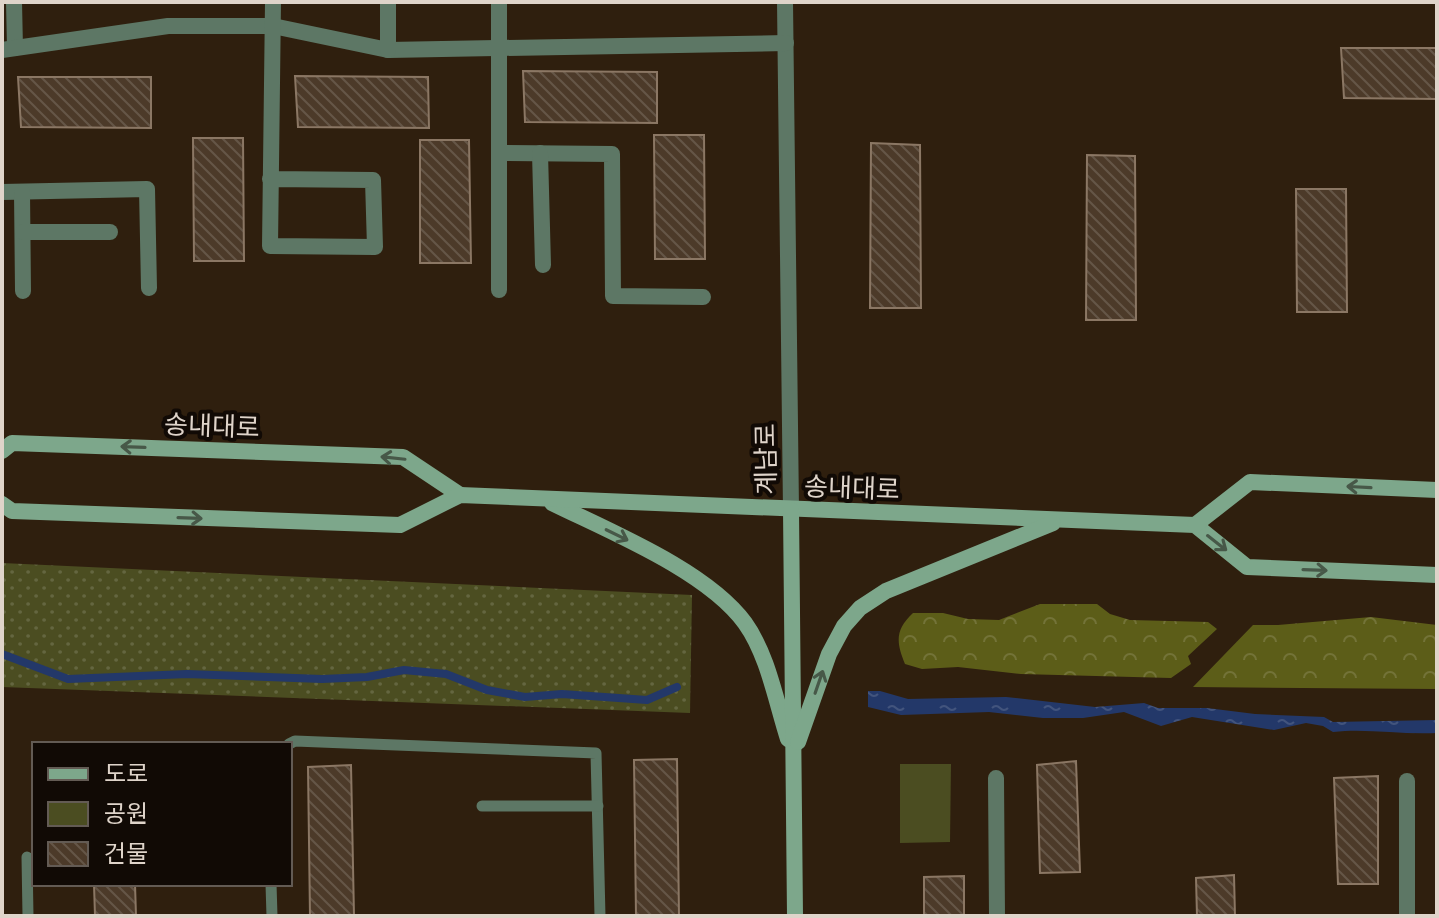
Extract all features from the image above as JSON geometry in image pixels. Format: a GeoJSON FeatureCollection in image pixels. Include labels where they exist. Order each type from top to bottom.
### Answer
{"type":"FeatureCollection","features":[{"type":"Feature","properties":{"kind":"street"},"geometry":{"type":"LineString","coordinates":[[14,2],[8,49],[168,26],[273,26],[388,50],[786,43]]}},
{"type":"Feature","properties":{"kind":"street"},"geometry":{"type":"LineString","coordinates":[[270,179],[373,180],[375,247],[270,246],[270,179],[273,2]]}},
{"type":"Feature","properties":{"kind":"street"},"geometry":{"type":"LineString","coordinates":[[388,2],[388,50]]}},
{"type":"Feature","properties":{"kind":"street"},"geometry":{"type":"LineString","coordinates":[[499,2],[499,290]]}},
{"type":"Feature","properties":{"kind":"street","name":"계남로"},"geometry":{"type":"LineString","coordinates":[[785,2],[795,916]]}},
{"type":"Feature","properties":{"kind":"street"},"geometry":{"type":"LineString","coordinates":[[499,153],[612,154],[613,296],[703,297]]}},
{"type":"Feature","properties":{"kind":"street"},"geometry":{"type":"LineString","coordinates":[[540,153],[543,265]]}},
{"type":"Feature","properties":{"kind":"street"},"geometry":{"type":"LineString","coordinates":[[2,192],[147,189],[149,288]]}},
{"type":"Feature","properties":{"kind":"street"},"geometry":{"type":"LineString","coordinates":[[22,192],[23,291]]}},
{"type":"Feature","properties":{"kind":"street"},"geometry":{"type":"LineString","coordinates":[[23,232],[110,232]]}},
{"type":"Feature","properties":{"kind":"street","name":"송내대로"},"geometry":{"type":"LineString","coordinates":[[2,451],[12,443],[403,457],[460,495]]}},
{"type":"Feature","properties":{"kind":"street"},"geometry":{"type":"LineString","coordinates":[[1437,490],[1250,482],[1195,525],[1247,567],[1437,575]]}},
{"type":"Feature","properties":{"kind":"street","name":"송내대로"},"geometry":{"type":"LineString","coordinates":[[2,504],[12,511],[400,525],[460,495],[1195,525]]}},
{"type":"Feature","properties":{"kind":"street"},"geometry":{"type":"LineString","coordinates":[[547,500],[699,581],[729,606],[746,624],[761,653],[793,755]]}},
{"type":"Feature","properties":{"kind":"street"},"geometry":{"type":"LineString","coordinates":[[793,755],[829,654],[844,626],[860,608],[886,591],[1059,520]]}},
{"type":"Feature","properties":{"kind":"street"},"geometry":{"type":"LineString","coordinates":[[996,778],[997,916]]}},
{"type":"Feature","properties":{"kind":"street"},"geometry":{"type":"LineString","coordinates":[[1407,781],[1407,916]]}},
{"type":"Feature","properties":{"kind":"lane"},"geometry":{"type":"LineString","coordinates":[[292,742],[596,753],[600,916]]}},
{"type":"Feature","properties":{"kind":"lane"},"geometry":{"type":"LineString","coordinates":[[482,806],[598,806]]}},
{"type":"Feature","properties":{"kind":"lane"},"geometry":{"type":"LineString","coordinates":[[27,857],[28,916]]}},
{"type":"Feature","properties":{"kind":"lane"},"geometry":{"type":"LineString","coordinates":[[271,886],[272,916]]}},
{"type":"Feature","properties":{"kind":"green space"},"geometry":{"type":"Polygon","coordinates":[[[2,563],[692,595],[690,713],[2,687],[2,563]]]}},
{"type":"Feature","properties":{"kind":"green space"},"geometry":{"type":"Polygon","coordinates":[[[1040,604],[1097,604],[1110,614],[1130,620],[1208,622],[1217,629],[1188,656],[1191,664],[1171,678],[1021,674],[958,667],[922,669],[905,664],[899,637],[903,625],[913,613],[943,613],[968,619],[999,620],[1040,604]]]}},
{"type":"Feature","properties":{"kind":"green space"},"geometry":{"type":"Polygon","coordinates":[[[1371,617],[1437,625],[1437,689],[1193,687],[1253,625],[1371,617]]]}},
{"type":"Feature","properties":{"kind":"green space"},"geometry":{"type":"Polygon","coordinates":[[[900,764],[951,764],[950,842],[900,843],[900,764]]]}},
{"type":"Feature","properties":{"kind":"water"},"geometry":{"type":"Polygon","coordinates":[[[868,691],[908,699],[1006,697],[1095,707],[1144,703],[1158,708],[1207,708],[1324,717],[1333,722],[1437,720],[1437,733],[1333,732],[1323,726],[1306,723],[1274,730],[1192,717],[1161,726],[1124,712],[1083,718],[1043,718],[989,712],[901,715],[868,707],[868,691]]]}},
{"type":"Feature","properties":{"kind":"building"},"geometry":{"type":"Polygon","coordinates":[[[1341,48],[1437,48],[1437,99],[1344,98],[1341,48]]]}},
{"type":"Feature","properties":{"kind":"building"},"geometry":{"type":"Polygon","coordinates":[[[523,71],[657,72],[657,123],[525,122],[523,71]]]}},
{"type":"Feature","properties":{"kind":"building"},"geometry":{"type":"Polygon","coordinates":[[[295,76],[428,77],[429,128],[298,127],[295,76]]]}},
{"type":"Feature","properties":{"kind":"building"},"geometry":{"type":"Polygon","coordinates":[[[18,77],[151,77],[151,128],[21,127],[18,77]]]}},
{"type":"Feature","properties":{"kind":"building"},"geometry":{"type":"Polygon","coordinates":[[[654,135],[704,135],[705,259],[655,259],[654,135]]]}},
{"type":"Feature","properties":{"kind":"building"},"geometry":{"type":"Polygon","coordinates":[[[193,138],[243,138],[244,261],[194,261],[193,138]]]}},
{"type":"Feature","properties":{"kind":"building"},"geometry":{"type":"Polygon","coordinates":[[[420,140],[469,140],[471,263],[420,263],[420,140]]]}},
{"type":"Feature","properties":{"kind":"building"},"geometry":{"type":"Polygon","coordinates":[[[871,143],[920,145],[921,308],[870,308],[871,143]]]}},
{"type":"Feature","properties":{"kind":"building"},"geometry":{"type":"Polygon","coordinates":[[[1087,155],[1135,156],[1136,320],[1086,320],[1087,155]]]}},
{"type":"Feature","properties":{"kind":"building"},"geometry":{"type":"Polygon","coordinates":[[[1296,189],[1346,189],[1347,312],[1297,312],[1296,189]]]}},
{"type":"Feature","properties":{"kind":"building"},"geometry":{"type":"Polygon","coordinates":[[[677,759],[679,916],[636,916],[634,760],[677,759]]]}},
{"type":"Feature","properties":{"kind":"building"},"geometry":{"type":"Polygon","coordinates":[[[1076,761],[1080,872],[1040,873],[1037,765],[1076,761]]]}},
{"type":"Feature","properties":{"kind":"building"},"geometry":{"type":"Polygon","coordinates":[[[351,765],[354,916],[310,916],[308,767],[351,765]]]}},
{"type":"Feature","properties":{"kind":"building"},"geometry":{"type":"Polygon","coordinates":[[[1378,776],[1378,884],[1338,884],[1334,778],[1378,776]]]}},
{"type":"Feature","properties":{"kind":"building"},"geometry":{"type":"Polygon","coordinates":[[[1234,875],[1235,916],[1197,916],[1196,878],[1234,875]]]}},
{"type":"Feature","properties":{"kind":"building"},"geometry":{"type":"Polygon","coordinates":[[[964,876],[964,916],[924,916],[924,877],[964,876]]]}},
{"type":"Feature","properties":{"kind":"building"},"geometry":{"type":"Polygon","coordinates":[[[94,886],[135,886],[136,916],[95,916],[94,886]]]}},
{"type":"Feature","properties":{"kind":"waterway"},"geometry":{"type":"LineString","coordinates":[[2,654],[68,679],[187,674],[322,679],[367,677],[404,670],[446,674],[487,690],[525,697],[562,694],[647,700],[677,687]]}}]}
